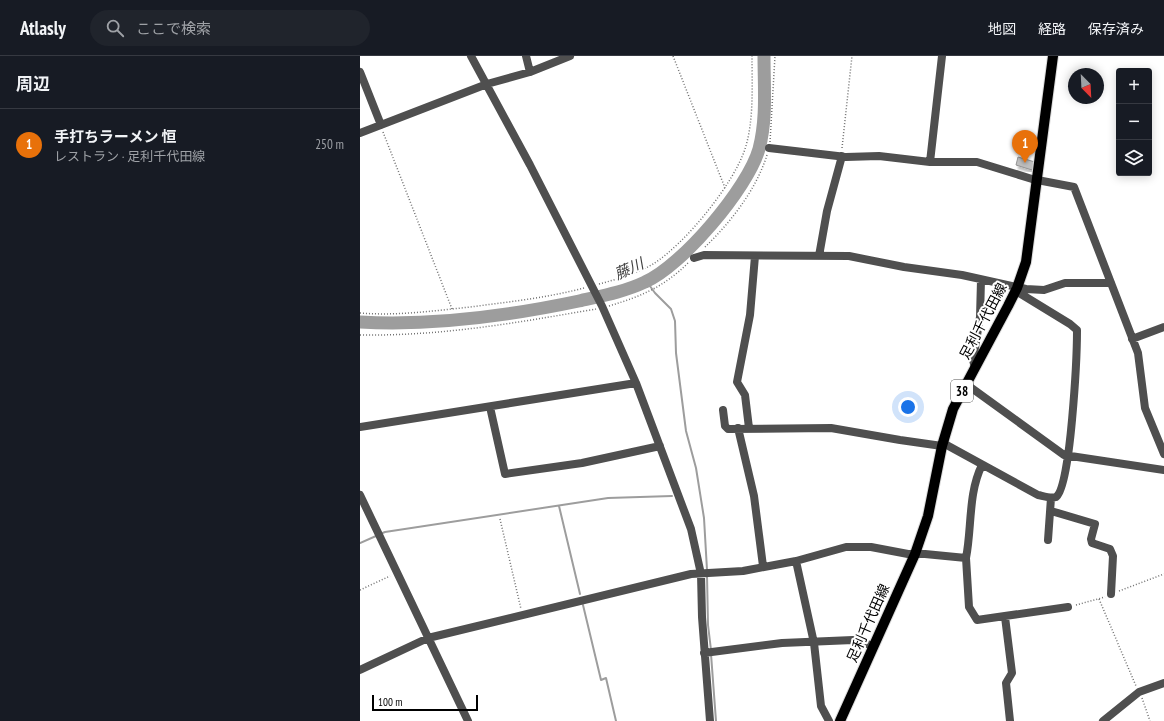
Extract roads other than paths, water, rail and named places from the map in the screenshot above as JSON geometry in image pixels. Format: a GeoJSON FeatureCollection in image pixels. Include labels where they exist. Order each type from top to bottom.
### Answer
{"type":"FeatureCollection","features":[{"type":"Feature","properties":{"kind":"main road","name":"足利千代田線"},"geometry":{"type":"LineString","coordinates":[[840,721],[915,554],[928,516],[942,444],[953,409],[1017,289],[1026,262],[1053,56]]}},
{"type":"Feature","properties":{"kind":"street"},"geometry":{"type":"LineString","coordinates":[[471,56],[603,307],[636,383],[691,529],[701,574],[704,653],[710,721]]}},
{"type":"Feature","properties":{"kind":"street"},"geometry":{"type":"LineString","coordinates":[[526,56],[530,72]]}},
{"type":"Feature","properties":{"kind":"street"},"geometry":{"type":"LineString","coordinates":[[360,133],[487,84],[530,72],[570,56]]}},
{"type":"Feature","properties":{"kind":"street"},"geometry":{"type":"LineString","coordinates":[[930,162],[942,56]]}},
{"type":"Feature","properties":{"kind":"street"},"geometry":{"type":"LineString","coordinates":[[360,72],[381,125]]}},
{"type":"Feature","properties":{"kind":"street"},"geometry":{"type":"LineString","coordinates":[[770,148],[842,156],[889,156],[930,162],[977,162],[1037,180],[1074,187],[1138,353],[1145,408],[1164,454]]}},
{"type":"Feature","properties":{"kind":"street"},"geometry":{"type":"LineString","coordinates":[[819,256],[827,211],[842,156]]}},
{"type":"Feature","properties":{"kind":"street"},"geometry":{"type":"LineString","coordinates":[[694,258],[704,256],[849,256],[981,280],[1017,289],[1044,290],[1065,283],[1111,283]]}},
{"type":"Feature","properties":{"kind":"street"},"geometry":{"type":"LineString","coordinates":[[749,428],[745,395],[738,385],[738,382],[750,315],[755,256]]}},
{"type":"Feature","properties":{"kind":"street"},"geometry":{"type":"LineString","coordinates":[[974,368],[973,360],[980,317],[981,280]]}},
{"type":"Feature","properties":{"kind":"street"},"geometry":{"type":"LineString","coordinates":[[723,410],[726,428],[785,430],[831,428],[900,440],[942,444],[1038,495],[1051,498],[1056,496],[1061,491],[1068,456],[1077,354],[1077,330],[1017,289]]}},
{"type":"Feature","properties":{"kind":"street"},"geometry":{"type":"LineString","coordinates":[[1132,339],[1164,327]]}},
{"type":"Feature","properties":{"kind":"street"},"geometry":{"type":"LineString","coordinates":[[360,427],[636,383]]}},
{"type":"Feature","properties":{"kind":"street"},"geometry":{"type":"LineString","coordinates":[[966,384],[1064,455],[1164,470]]}},
{"type":"Feature","properties":{"kind":"street"},"geometry":{"type":"LineString","coordinates":[[490,407],[505,474],[582,463],[660,446]]}},
{"type":"Feature","properties":{"kind":"street"},"geometry":{"type":"LineString","coordinates":[[738,428],[754,496],[764,566]]}},
{"type":"Feature","properties":{"kind":"street"},"geometry":{"type":"LineString","coordinates":[[982,465],[977,474],[974,486],[966,558],[968,607],[977,620],[1068,607]]}},
{"type":"Feature","properties":{"kind":"street"},"geometry":{"type":"LineString","coordinates":[[360,495],[468,721]]}},
{"type":"Feature","properties":{"kind":"street"},"geometry":{"type":"LineString","coordinates":[[1048,540],[1051,498]]}},
{"type":"Feature","properties":{"kind":"street"},"geometry":{"type":"LineString","coordinates":[[1051,511],[1095,524],[1091,539],[1092,543],[1110,549],[1113,556],[1111,594]]}},
{"type":"Feature","properties":{"kind":"street"},"geometry":{"type":"LineString","coordinates":[[360,670],[428,638],[691,574],[743,571],[796,560],[846,547],[871,547],[915,554],[966,558]]}},
{"type":"Feature","properties":{"kind":"street"},"geometry":{"type":"LineString","coordinates":[[796,560],[814,643],[821,706],[829,721]]}},
{"type":"Feature","properties":{"kind":"street"},"geometry":{"type":"LineString","coordinates":[[1005,617],[1012,673],[1006,683],[1010,721]]}},
{"type":"Feature","properties":{"kind":"street"},"geometry":{"type":"LineString","coordinates":[[704,653],[782,643],[814,643],[853,640],[874,646]]}},
{"type":"Feature","properties":{"kind":"street"},"geometry":{"type":"LineString","coordinates":[[1103,721],[1139,692],[1164,683]]}},
{"type":"Feature","properties":{"kind":"waterway","name":"藤川"},"geometry":{"type":"LineString","coordinates":[[360,322],[415,323],[470,319],[525,311],[579,301],[621,291],[645,282],[660,273],[677,260],[712,224],[742,184],[752,165],[762,138],[764,56]]}},
{"type":"Feature","properties":{"kind":"waterway"},"geometry":{"type":"LineString","coordinates":[[647,282],[655,293],[671,309],[675,321],[676,353],[686,431],[696,468],[704,518],[707,570]]}},
{"type":"Feature","properties":{"kind":"waterway"},"geometry":{"type":"LineString","coordinates":[[380,534],[608,498],[672,496]]}},
{"type":"Feature","properties":{"kind":"waterway"},"geometry":{"type":"LineString","coordinates":[[559,506],[580,594]]}},
{"type":"Feature","properties":{"kind":"waterway"},"geometry":{"type":"LineString","coordinates":[[360,543],[376,536]]}},
{"type":"Feature","properties":{"kind":"waterway"},"geometry":{"type":"LineString","coordinates":[[707,575],[708,625],[711,650]]}},
{"type":"Feature","properties":{"kind":"waterway"},"geometry":{"type":"LineString","coordinates":[[583,605],[601,680],[606,678],[616,721]]}},
{"type":"Feature","properties":{"kind":"waterway"},"geometry":{"type":"LineString","coordinates":[[711,654],[716,721]]}},
{"type":"Feature","properties":{"kind":"place","name":"手打ちラーメン 恒"},"geometry":{"type":"Point","coordinates":[1025,163]}}]}
